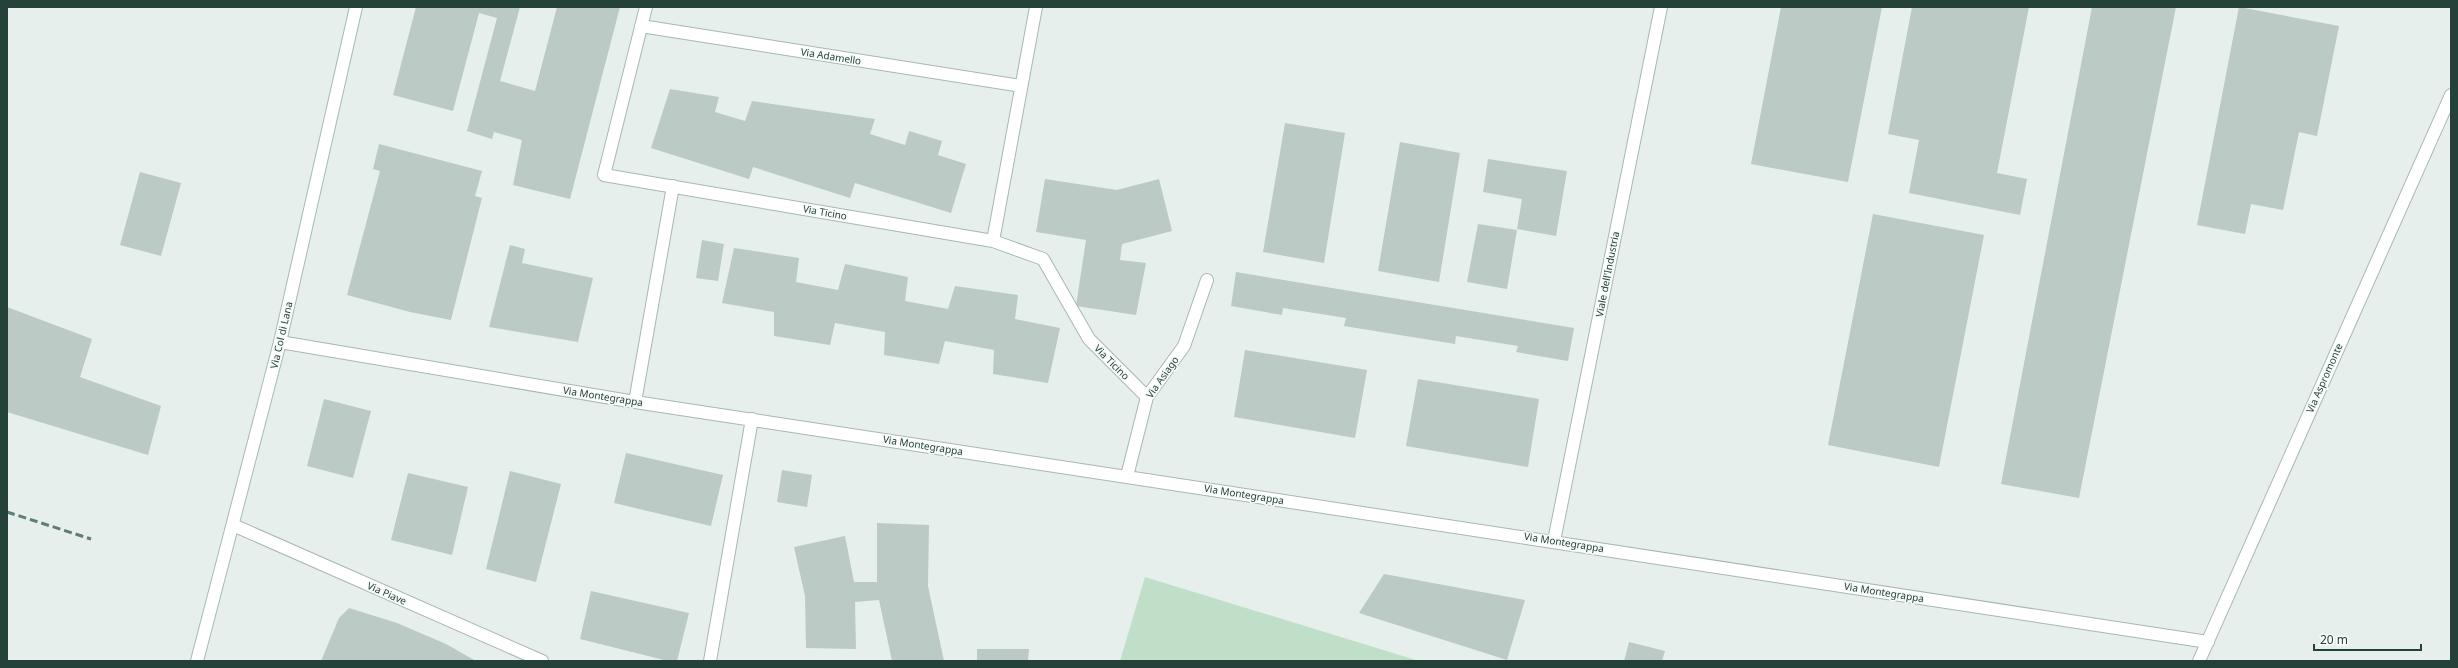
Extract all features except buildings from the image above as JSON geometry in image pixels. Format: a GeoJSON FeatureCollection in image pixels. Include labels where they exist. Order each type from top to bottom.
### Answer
{"type":"FeatureCollection","features":[{"type":"Feature","properties":{"kind":"street","name":"Via Col di Lana"},"geometry":{"type":"LineString","coordinates":[[197,661],[280,342],[356,7]]}},
{"type":"Feature","properties":{"kind":"street","name":"Via Ticino"},"geometry":{"type":"LineString","coordinates":[[646,7],[604,175],[993,240],[1043,260],[1089,339],[1147,397]]}},
{"type":"Feature","properties":{"kind":"street"},"geometry":{"type":"LineString","coordinates":[[993,240],[1036,7]]}},
{"type":"Feature","properties":{"kind":"street","name":"Viale dell'Industria"},"geometry":{"type":"LineString","coordinates":[[1554,541],[1661,7]]}},
{"type":"Feature","properties":{"kind":"street","name":"Via Adamello"},"geometry":{"type":"LineString","coordinates":[[641,26],[1021,86]]}},
{"type":"Feature","properties":{"kind":"street","name":"Via Aspromonte"},"geometry":{"type":"LineString","coordinates":[[2199,661],[2451,95]]}},
{"type":"Feature","properties":{"kind":"street"},"geometry":{"type":"LineString","coordinates":[[635,402],[673,186]]}},
{"type":"Feature","properties":{"kind":"street","name":"Via Asiago"},"geometry":{"type":"LineString","coordinates":[[1127,476],[1147,397],[1184,346],[1207,280]]}},
{"type":"Feature","properties":{"kind":"street","name":"Via Montegrappa"},"geometry":{"type":"LineString","coordinates":[[280,342],[635,402],[1554,541],[2208,642]]}},
{"type":"Feature","properties":{"kind":"street"},"geometry":{"type":"LineString","coordinates":[[710,661],[752,419]]}},
{"type":"Feature","properties":{"kind":"street","name":"Via Piave"},"geometry":{"type":"LineString","coordinates":[[233,525],[542,661]]}},
{"type":"Feature","properties":{"kind":"green space"},"geometry":{"type":"Polygon","coordinates":[[[1145,577],[1419,661],[1120,661],[1145,577]]]}},
{"type":"Feature","properties":{"kind":"railway"},"geometry":{"type":"LineString","coordinates":[[7,512],[91,539]]}}]}
